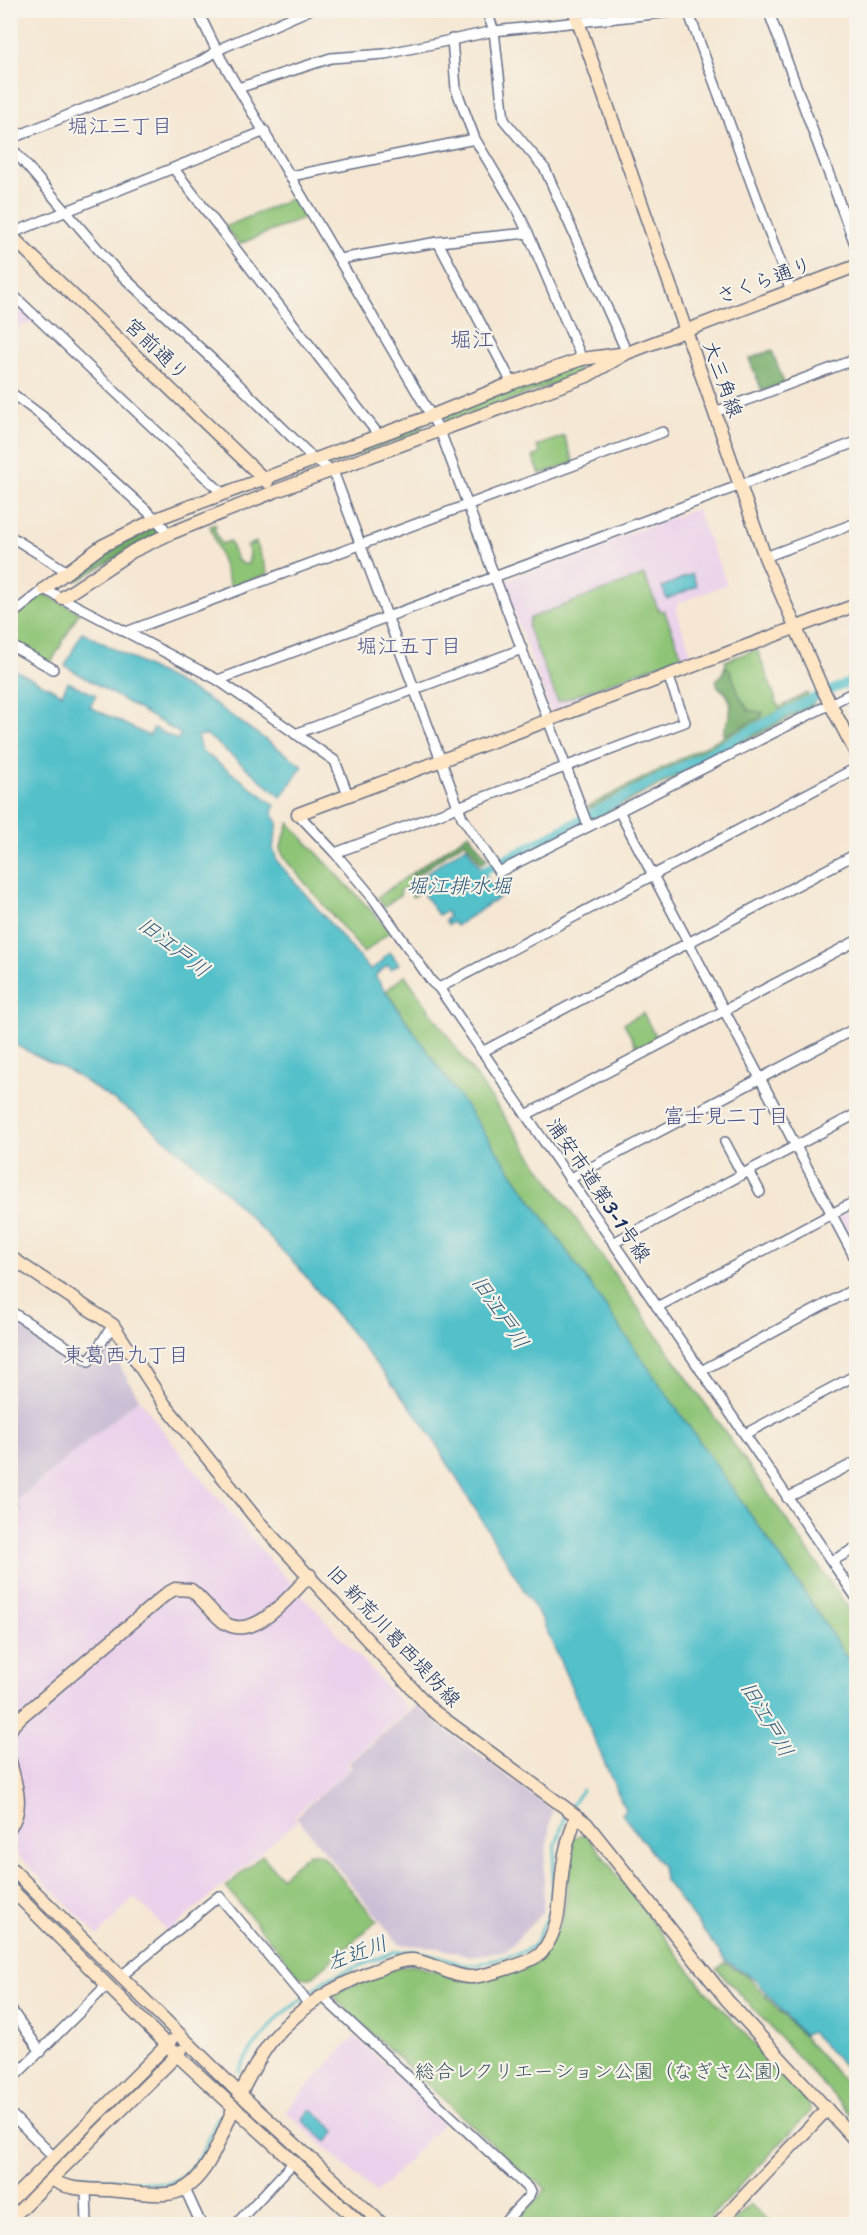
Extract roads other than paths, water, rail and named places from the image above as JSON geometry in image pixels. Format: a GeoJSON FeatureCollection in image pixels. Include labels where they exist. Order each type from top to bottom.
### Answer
{"type":"FeatureCollection","features":[{"type":"Feature","properties":{"kind":"street"},"geometry":{"type":"LineString","coordinates":[[197,10],[238,88],[440,431],[588,826]]}},
{"type":"Feature","properties":{"kind":"street"},"geometry":{"type":"LineString","coordinates":[[10,139],[201,61],[217,51],[309,10]]}},
{"type":"Feature","properties":{"kind":"street"},"geometry":{"type":"LineString","coordinates":[[486,10],[494,31],[504,120],[545,170],[627,352]]}},
{"type":"Feature","properties":{"kind":"street"},"geometry":{"type":"LineString","coordinates":[[768,10],[856,248]]}},
{"type":"Feature","properties":{"kind":"street"},"geometry":{"type":"LineString","coordinates":[[855,10],[856,15]]}},
{"type":"Feature","properties":{"kind":"street"},"geometry":{"type":"LineString","coordinates":[[238,88],[320,60],[385,54],[576,16],[689,11],[791,291]]}},
{"type":"Feature","properties":{"kind":"street","name":"大三角線"},"geometry":{"type":"LineString","coordinates":[[576,16],[765,557],[826,697],[856,753]]}},
{"type":"Feature","properties":{"kind":"street"},"geometry":{"type":"LineString","coordinates":[[452,39],[456,89],[476,139],[528,233],[582,359]]}},
{"type":"Feature","properties":{"kind":"street"},"geometry":{"type":"LineString","coordinates":[[10,235],[265,131]]}},
{"type":"Feature","properties":{"kind":"street"},"geometry":{"type":"LineString","coordinates":[[291,176],[476,139]]}},
{"type":"Feature","properties":{"kind":"street"},"geometry":{"type":"LineString","coordinates":[[10,146],[116,270],[230,375],[314,459],[333,471],[462,817],[499,872],[619,811],[826,697],[856,691]]}},
{"type":"Feature","properties":{"kind":"street"},"geometry":{"type":"LineString","coordinates":[[174,169],[378,434]]}},
{"type":"Feature","properties":{"kind":"street"},"geometry":{"type":"LineString","coordinates":[[340,259],[438,242],[528,233]]}},
{"type":"Feature","properties":{"kind":"street","name":"宮前通り"},"geometry":{"type":"LineString","coordinates":[[10,235],[276,491]]}},
{"type":"Feature","properties":{"kind":"street"},"geometry":{"type":"LineString","coordinates":[[438,242],[512,384]]}},
{"type":"Feature","properties":{"kind":"street","name":"さくら通り"},"geometry":{"type":"LineString","coordinates":[[627,352],[856,266]]}},
{"type":"Feature","properties":{"kind":"street"},"geometry":{"type":"LineString","coordinates":[[10,292],[223,494]]}},
{"type":"Feature","properties":{"kind":"street"},"geometry":{"type":"LineString","coordinates":[[10,616],[102,546],[156,519],[582,359],[627,352]]}},
{"type":"Feature","properties":{"kind":"street"},"geometry":{"type":"LineString","coordinates":[[62,598],[133,551],[169,534],[276,491],[586,376],[627,352]]}},
{"type":"Feature","properties":{"kind":"street"},"geometry":{"type":"LineString","coordinates":[[715,412],[856,359]]}},
{"type":"Feature","properties":{"kind":"street"},"geometry":{"type":"LineString","coordinates":[[10,392],[42,416],[156,519],[169,534]]}},
{"type":"Feature","properties":{"kind":"street"},"geometry":{"type":"LineString","coordinates":[[126,632],[663,432]]}},
{"type":"Feature","properties":{"kind":"street"},"geometry":{"type":"LineString","coordinates":[[218,680],[856,442]]}},
{"type":"Feature","properties":{"kind":"street"},"geometry":{"type":"LineString","coordinates":[[765,557],[856,523]]}},
{"type":"Feature","properties":{"kind":"street"},"geometry":{"type":"LineString","coordinates":[[10,536],[66,572]]}},
{"type":"Feature","properties":{"kind":"street"},"geometry":{"type":"LineString","coordinates":[[44,589],[218,680],[335,761],[348,795]]}},
{"type":"Feature","properties":{"kind":"street"},"geometry":{"type":"LineString","coordinates":[[298,814],[856,605]]}},
{"type":"Feature","properties":{"kind":"street"},"geometry":{"type":"LineString","coordinates":[[10,645],[53,669]]}},
{"type":"Feature","properties":{"kind":"street"},"geometry":{"type":"LineString","coordinates":[[295,734],[522,649]]}},
{"type":"Feature","properties":{"kind":"street"},"geometry":{"type":"LineString","coordinates":[[335,853],[685,722],[668,675]]}},
{"type":"Feature","properties":{"kind":"street"},"geometry":{"type":"LineString","coordinates":[[439,988],[856,768]]}},
{"type":"Feature","properties":{"kind":"street"},"geometry":{"type":"LineString","coordinates":[[619,811],[856,1260]]}},
{"type":"Feature","properties":{"kind":"street","name":"浦安市道第3-1号線"},"geometry":{"type":"LineString","coordinates":[[298,814],[373,898],[432,982],[439,988],[856,1597]]}},
{"type":"Feature","properties":{"kind":"street"},"geometry":{"type":"LineString","coordinates":[[482,1052],[856,854]]}},
{"type":"Feature","properties":{"kind":"street"},"geometry":{"type":"LineString","coordinates":[[526,1115],[856,941]]}},
{"type":"Feature","properties":{"kind":"street"},"geometry":{"type":"LineString","coordinates":[[569,1179],[856,1028]]}},
{"type":"Feature","properties":{"kind":"street"},"geometry":{"type":"LineString","coordinates":[[613,1243],[856,1114]]}},
{"type":"Feature","properties":{"kind":"street"},"geometry":{"type":"LineString","coordinates":[[725,1142],[760,1192]]}},
{"type":"Feature","properties":{"kind":"street"},"geometry":{"type":"LineString","coordinates":[[657,1307],[856,1201]]}},
{"type":"Feature","properties":{"kind":"street","name":"旧 新荒川葛西堤防線"},"geometry":{"type":"LineString","coordinates":[[10,1257],[113,1326],[165,1405],[258,1521],[432,1710],[590,1828],[727,2000],[856,2141]]}},
{"type":"Feature","properties":{"kind":"street"},"geometry":{"type":"LineString","coordinates":[[701,1371],[856,1288]]}},
{"type":"Feature","properties":{"kind":"street"},"geometry":{"type":"LineString","coordinates":[[10,1311],[89,1361],[113,1326]]}},
{"type":"Feature","properties":{"kind":"street"},"geometry":{"type":"LineString","coordinates":[[745,1434],[856,1375]]}},
{"type":"Feature","properties":{"kind":"street"},"geometry":{"type":"LineString","coordinates":[[787,1498],[856,1462]]}},
{"type":"Feature","properties":{"kind":"street"},"geometry":{"type":"LineString","coordinates":[[832,1562],[856,1548]]}},
{"type":"Feature","properties":{"kind":"street"},"geometry":{"type":"LineString","coordinates":[[10,1731],[22,1716],[165,1594],[175,1589],[191,1590],[224,1622],[234,1627],[244,1627],[256,1625],[310,1575]]}},
{"type":"Feature","properties":{"kind":"street"},"geometry":{"type":"LineString","coordinates":[[10,1761],[19,1804],[17,1818],[10,1827]]}},
{"type":"Feature","properties":{"kind":"street"},"geometry":{"type":"LineString","coordinates":[[240,2094],[273,2039],[309,2004],[340,1984],[394,1963],[412,1960],[469,1977],[530,1962],[540,1955],[549,1942],[557,1921],[561,1900],[563,1862],[576,1817]]}},
{"type":"Feature","properties":{"kind":"street"},"geometry":{"type":"LineString","coordinates":[[10,1867],[240,2094],[382,2224]]}},
{"type":"Feature","properties":{"kind":"street"},"geometry":{"type":"LineString","coordinates":[[10,1888],[177,2055],[294,2162],[353,2222]]}},
{"type":"Feature","properties":{"kind":"street"},"geometry":{"type":"LineString","coordinates":[[120,1977],[219,1896],[309,2004]]}},
{"type":"Feature","properties":{"kind":"street"},"geometry":{"type":"LineString","coordinates":[[10,2081],[107,1985]]}},
{"type":"Feature","properties":{"kind":"street"},"geometry":{"type":"LineString","coordinates":[[321,1996],[531,2191],[503,2224]]}},
{"type":"Feature","properties":{"kind":"street"},"geometry":{"type":"LineString","coordinates":[[10,2008],[41,2052]]}},
{"type":"Feature","properties":{"kind":"street"},"geometry":{"type":"LineString","coordinates":[[12,2198],[178,2034]]}},
{"type":"Feature","properties":{"kind":"street"},"geometry":{"type":"LineString","coordinates":[[10,2220],[188,2044]]}},
{"type":"Feature","properties":{"kind":"street"},"geometry":{"type":"LineString","coordinates":[[52,2179],[66,2186],[86,2189],[166,2194],[185,2189],[208,2162],[234,2108]]}},
{"type":"Feature","properties":{"kind":"street"},"geometry":{"type":"LineString","coordinates":[[718,2224],[827,2109]]}},
{"type":"Feature","properties":{"kind":"street"},"geometry":{"type":"LineString","coordinates":[[10,2113],[54,2157]]}},
{"type":"Feature","properties":{"kind":"street"},"geometry":{"type":"LineString","coordinates":[[236,2224],[294,2162]]}},
{"type":"Feature","properties":{"kind":"street"},"geometry":{"type":"LineString","coordinates":[[86,2189],[87,2224]]}},
{"type":"Feature","properties":{"kind":"street"},"geometry":{"type":"LineString","coordinates":[[185,2189],[201,2224]]}},
{"type":"Feature","properties":{"kind":"water"},"geometry":{"type":"Polygon","coordinates":[[[692,574],[697,586],[667,599],[662,587],[692,574]]]}},
{"type":"Feature","properties":{"kind":"water","name":"旧江戸川"},"geometry":{"type":"Polygon","coordinates":[[[82,632],[206,698],[303,766],[281,797],[207,735],[197,736],[201,750],[275,805],[272,813],[278,823],[273,848],[277,861],[370,970],[384,960],[383,958],[390,952],[399,964],[391,969],[388,965],[375,976],[801,1587],[856,1672],[856,2078],[811,2032],[803,2035],[754,1979],[726,1961],[664,1879],[662,1866],[622,1814],[625,1809],[542,1620],[424,1424],[299,1268],[213,1179],[136,1115],[71,1072],[11,1043],[11,668],[62,694],[68,682],[96,695],[90,707],[149,736],[154,728],[177,740],[181,734],[65,666],[82,632]]]}},
{"type":"Feature","properties":{"kind":"water","name":"堀江排水堀"},"geometry":{"type":"Polygon","coordinates":[[[466,846],[500,897],[456,926],[453,922],[448,925],[445,920],[449,917],[446,911],[438,915],[422,892],[427,882],[424,875],[466,846]]]}},
{"type":"Feature","properties":{"kind":"water"},"geometry":{"type":"Polygon","coordinates":[[[311,2109],[336,2131],[327,2142],[302,2120],[311,2109]]]}},
{"type":"Feature","properties":{"kind":"waterway"},"geometry":{"type":"LineString","coordinates":[[483,871],[809,700],[856,679]]}},
{"type":"Feature","properties":{"kind":"waterway","name":"左近川"},"geometry":{"type":"LineString","coordinates":[[571,1806],[582,1790]]}},
{"type":"Feature","properties":{"kind":"waterway","name":"左近川"},"geometry":{"type":"LineString","coordinates":[[239,2071],[250,2051],[279,2017],[327,1979],[394,1952],[411,1951],[464,1965],[475,1965],[524,1952],[535,1944],[550,1911],[555,1847],[567,1811]]}},
{"type":"Feature","properties":{"kind":"waterway","name":"左近川"},"geometry":{"type":"LineString","coordinates":[[79,2176],[166,2184],[177,2180],[200,2157],[218,2117]]}},
{"type":"Feature","properties":{"kind":"district","name":"堀江三丁目"},"geometry":{"type":"Point","coordinates":[120,126]}},
{"type":"Feature","properties":{"kind":"district","name":"堀江"},"geometry":{"type":"Point","coordinates":[472,339]}},
{"type":"Feature","properties":{"kind":"district","name":"堀江五丁目"},"geometry":{"type":"Point","coordinates":[409,646]}},
{"type":"Feature","properties":{"kind":"district","name":"富士見二丁目"},"geometry":{"type":"Point","coordinates":[726,1116]}},
{"type":"Feature","properties":{"kind":"district","name":"東葛西九丁目"},"geometry":{"type":"Point","coordinates":[126,1355]}},
{"type":"Feature","properties":{"kind":"park label","name":"総合レクリエーション公園（なぎさ公園）"},"geometry":{"type":"Point","coordinates":[604,2071]}}]}
